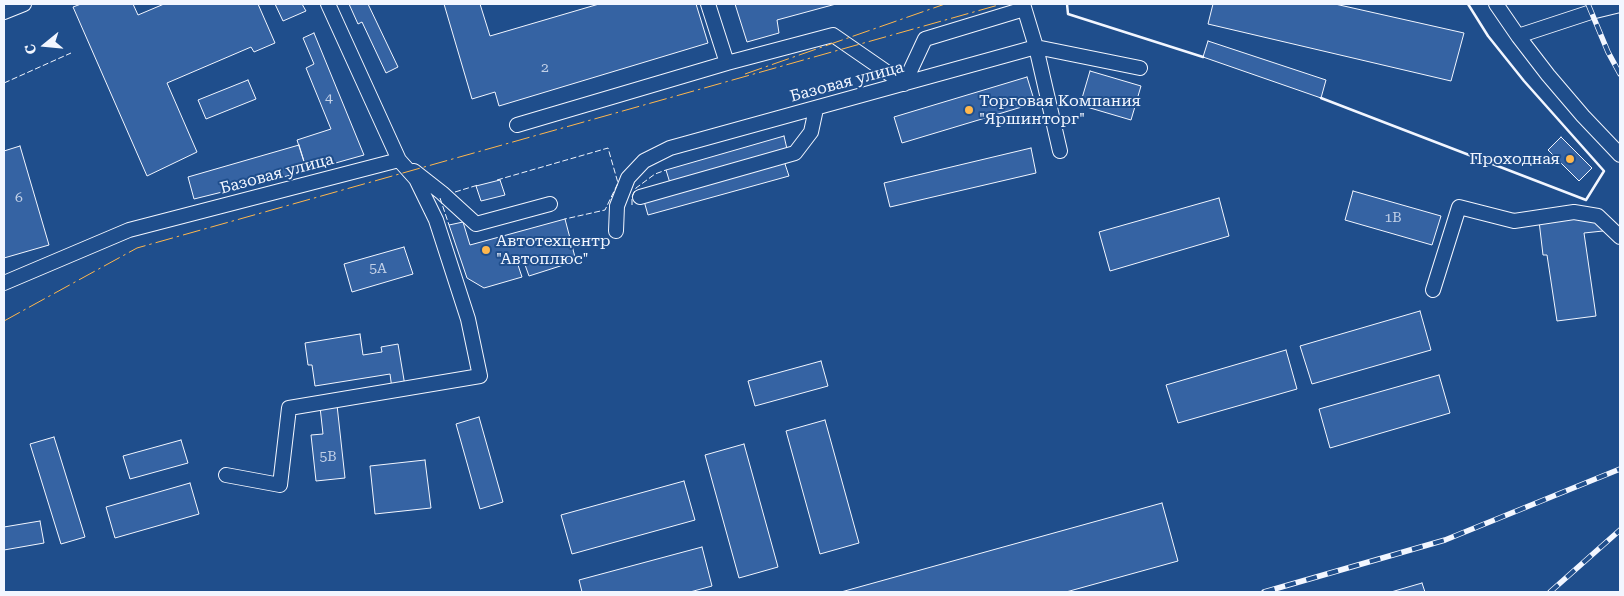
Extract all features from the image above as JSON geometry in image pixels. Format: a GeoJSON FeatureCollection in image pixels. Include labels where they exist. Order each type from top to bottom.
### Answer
{"type":"FeatureCollection","features":[{"type":"Feature","properties":{"kind":"street"},"geometry":{"type":"LineString","coordinates":[[4,12],[24,4]]}},
{"type":"Feature","properties":{"kind":"street"},"geometry":{"type":"LineString","coordinates":[[226,475],[280,485],[289,408],[480,376],[468,319],[436,220],[416,179],[399,160],[328,4]]}},
{"type":"Feature","properties":{"kind":"street"},"geometry":{"type":"LineString","coordinates":[[708,4],[726,63]]}},
{"type":"Feature","properties":{"kind":"street"},"geometry":{"type":"LineString","coordinates":[[1496,4],[1518,36],[1583,116],[1620,155]]}},
{"type":"Feature","properties":{"kind":"street"},"geometry":{"type":"LineString","coordinates":[[1518,36],[1591,12],[1620,5]]}},
{"type":"Feature","properties":{"kind":"street"},"geometry":{"type":"LineString","coordinates":[[516,125],[726,63],[833,35],[904,84],[925,38],[1024,6],[1036,47],[1060,151]]}},
{"type":"Feature","properties":{"kind":"street","name":"Базовая улица"},"geometry":{"type":"LineString","coordinates":[[616,232],[617,206],[628,178],[644,160],[670,148],[1036,47],[1140,68]]}},
{"type":"Feature","properties":{"kind":"street"},"geometry":{"type":"LineString","coordinates":[[640,197],[795,153],[811,132],[816,109]]}},
{"type":"Feature","properties":{"kind":"street"},"geometry":{"type":"LineString","coordinates":[[399,160],[442,193],[476,224],[550,204]]}},
{"type":"Feature","properties":{"kind":"street","name":"Базовая улица"},"geometry":{"type":"LineString","coordinates":[[4,283],[129,230],[399,160]]}},
{"type":"Feature","properties":{"kind":"street"},"geometry":{"type":"LineString","coordinates":[[1433,290],[1459,207],[1514,222],[1574,212],[1598,216],[1620,238]]}},
{"type":"Feature","properties":{"kind":"building"},"geometry":{"type":"Polygon","coordinates":[[[81,4],[133,4],[138,15],[164,4],[258,4],[275,43],[254,52],[251,47],[167,83],[197,152],[147,176],[73,7],[81,4]]]}},
{"type":"Feature","properties":{"kind":"building"},"geometry":{"type":"Polygon","coordinates":[[[275,4],[302,4],[306,11],[283,21],[275,4]]]}},
{"type":"Feature","properties":{"kind":"building"},"geometry":{"type":"Polygon","coordinates":[[[349,4],[368,4],[398,67],[386,73],[362,22],[358,24],[349,4]]]}},
{"type":"Feature","properties":{"kind":"building"},"geometry":{"type":"Polygon","coordinates":[[[444,4],[480,4],[490,36],[599,4],[696,4],[708,43],[499,106],[495,92],[472,99],[444,4]]]}},
{"type":"Feature","properties":{"kind":"building"},"geometry":{"type":"Polygon","coordinates":[[[735,4],[836,4],[777,20],[779,33],[747,42],[735,4]]]}},
{"type":"Feature","properties":{"kind":"building"},"geometry":{"type":"Polygon","coordinates":[[[1213,4],[1335,4],[1464,33],[1451,81],[1208,24],[1213,4]]]}},
{"type":"Feature","properties":{"kind":"building"},"geometry":{"type":"Polygon","coordinates":[[[314,33],[364,155],[307,171],[297,140],[331,129],[306,68],[314,64],[303,38],[314,33]]]}},
{"type":"Feature","properties":{"kind":"building"},"geometry":{"type":"Polygon","coordinates":[[[1208,41],[1326,80],[1321,98],[1203,57],[1208,41]]]}},
{"type":"Feature","properties":{"kind":"building"},"geometry":{"type":"Polygon","coordinates":[[[1090,71],[1141,86],[1131,120],[1080,105],[1090,71]]]}},
{"type":"Feature","properties":{"kind":"building"},"geometry":{"type":"Polygon","coordinates":[[[1027,77],[1035,103],[902,143],[894,117],[1027,77]]]}},
{"type":"Feature","properties":{"kind":"building"},"geometry":{"type":"Polygon","coordinates":[[[248,80],[256,99],[206,119],[198,100],[248,80]]]}},
{"type":"Feature","properties":{"kind":"building"},"geometry":{"type":"Polygon","coordinates":[[[784,136],[787,149],[670,183],[666,170],[784,136]]]}},
{"type":"Feature","properties":{"kind":"building","name":"Проходная"},"geometry":{"type":"Polygon","coordinates":[[[1561,137],[1592,168],[1579,181],[1548,150],[1561,137]]]}},
{"type":"Feature","properties":{"kind":"building"},"geometry":{"type":"Polygon","coordinates":[[[299,145],[307,171],[194,199],[188,177],[299,145]]]}},
{"type":"Feature","properties":{"kind":"building"},"geometry":{"type":"Polygon","coordinates":[[[20,146],[49,245],[4,258],[4,151],[20,146]]]}},
{"type":"Feature","properties":{"kind":"building"},"geometry":{"type":"Polygon","coordinates":[[[1031,148],[1036,173],[890,207],[884,183],[1031,148]]]}},
{"type":"Feature","properties":{"kind":"building"},"geometry":{"type":"Polygon","coordinates":[[[784,161],[789,176],[648,215],[644,201],[784,161]]]}},
{"type":"Feature","properties":{"kind":"building"},"geometry":{"type":"Polygon","coordinates":[[[500,180],[505,195],[481,201],[476,186],[500,180]]]}},
{"type":"Feature","properties":{"kind":"building"},"geometry":{"type":"Polygon","coordinates":[[[1353,191],[1441,216],[1432,245],[1345,220],[1353,191]]]}},
{"type":"Feature","properties":{"kind":"building"},"geometry":{"type":"Polygon","coordinates":[[[1219,198],[1229,236],[1110,271],[1099,232],[1219,198]]]}},
{"type":"Feature","properties":{"kind":"building"},"geometry":{"type":"Polygon","coordinates":[[[1571,216],[1601,221],[1603,231],[1584,233],[1596,316],[1557,321],[1547,255],[1543,255],[1539,221],[1571,216]]]}},
{"type":"Feature","properties":{"kind":"building"},"geometry":{"type":"Polygon","coordinates":[[[565,219],[576,261],[529,276],[524,262],[518,265],[522,277],[484,288],[467,278],[449,225],[463,222],[470,245],[565,219]]]}},
{"type":"Feature","properties":{"kind":"building"},"geometry":{"type":"Polygon","coordinates":[[[404,247],[413,274],[352,292],[344,264],[404,247]]]}},
{"type":"Feature","properties":{"kind":"building"},"geometry":{"type":"Polygon","coordinates":[[[1420,311],[1431,350],[1312,384],[1300,346],[1420,311]]]}},
{"type":"Feature","properties":{"kind":"building"},"geometry":{"type":"Polygon","coordinates":[[[360,334],[363,355],[382,352],[381,347],[398,344],[405,386],[392,389],[390,374],[315,386],[312,365],[308,365],[305,343],[360,334]]]}},
{"type":"Feature","properties":{"kind":"building"},"geometry":{"type":"Polygon","coordinates":[[[1286,350],[1297,389],[1178,423],[1166,385],[1286,350]]]}},
{"type":"Feature","properties":{"kind":"building"},"geometry":{"type":"Polygon","coordinates":[[[821,361],[828,386],[755,406],[748,381],[821,361]]]}},
{"type":"Feature","properties":{"kind":"building"},"geometry":{"type":"Polygon","coordinates":[[[1439,375],[1450,413],[1330,448],[1319,409],[1439,375]]]}},
{"type":"Feature","properties":{"kind":"building"},"geometry":{"type":"Polygon","coordinates":[[[337,405],[345,478],[316,481],[311,435],[323,434],[320,407],[337,405]]]}},
{"type":"Feature","properties":{"kind":"building"},"geometry":{"type":"Polygon","coordinates":[[[479,417],[503,502],[480,509],[456,424],[479,417]]]}},
{"type":"Feature","properties":{"kind":"building"},"geometry":{"type":"Polygon","coordinates":[[[825,420],[859,543],[820,554],[786,431],[825,420]]]}},
{"type":"Feature","properties":{"kind":"building"},"geometry":{"type":"Polygon","coordinates":[[[54,437],[85,537],[61,544],[30,444],[54,437]]]}},
{"type":"Feature","properties":{"kind":"building"},"geometry":{"type":"Polygon","coordinates":[[[181,440],[188,463],[130,479],[123,456],[181,440]]]}},
{"type":"Feature","properties":{"kind":"building"},"geometry":{"type":"Polygon","coordinates":[[[744,444],[778,567],[739,578],[705,455],[744,444]]]}},
{"type":"Feature","properties":{"kind":"building"},"geometry":{"type":"Polygon","coordinates":[[[425,460],[431,508],[375,514],[370,466],[425,460]]]}},
{"type":"Feature","properties":{"kind":"building"},"geometry":{"type":"Polygon","coordinates":[[[684,481],[695,520],[572,554],[561,515],[684,481]]]}},
{"type":"Feature","properties":{"kind":"building"},"geometry":{"type":"Polygon","coordinates":[[[190,483],[199,514],[115,538],[106,507],[190,483]]]}},
{"type":"Feature","properties":{"kind":"building"},"geometry":{"type":"Polygon","coordinates":[[[1162,503],[1178,561],[1066,592],[841,592],[1162,503]]]}},
{"type":"Feature","properties":{"kind":"building"},"geometry":{"type":"Polygon","coordinates":[[[40,521],[44,543],[4,550],[4,527],[40,521]]]}},
{"type":"Feature","properties":{"kind":"building"},"geometry":{"type":"Polygon","coordinates":[[[702,547],[712,586],[690,592],[582,592],[579,580],[702,547]]]}},
{"type":"Feature","properties":{"kind":"building"},"geometry":{"type":"Polygon","coordinates":[[[1422,583],[1425,592],[1391,592],[1422,583]]]}},
{"type":"Feature","properties":{"kind":"railway"},"geometry":{"type":"LineString","coordinates":[[1588,4],[1608,52],[1620,74]]}},
{"type":"Feature","properties":{"kind":"railway"},"geometry":{"type":"LineString","coordinates":[[1264,592],[1445,540],[1620,469]]}},
{"type":"Feature","properties":{"kind":"railway"},"geometry":{"type":"LineString","coordinates":[[1550,592],[1620,530]]}},
{"type":"Feature","properties":{"kind":"fence"},"geometry":{"type":"LineString","coordinates":[[4,83],[71,53]]}},
{"type":"Feature","properties":{"kind":"fence"},"geometry":{"type":"LineString","coordinates":[[497,180],[608,148],[618,183],[605,210],[565,219]]}},
{"type":"Feature","properties":{"kind":"fence"},"geometry":{"type":"LineString","coordinates":[[632,205],[632,197],[636,188],[655,174],[666,170]]}},
{"type":"Feature","properties":{"kind":"fence"},"geometry":{"type":"LineString","coordinates":[[455,192],[478,185]]}},
{"type":"Feature","properties":{"kind":"fence"},"geometry":{"type":"LineString","coordinates":[[440,198],[449,225]]}},
{"type":"Feature","properties":{"kind":"wall"},"geometry":{"type":"LineString","coordinates":[[1067,4],[1068,14],[1203,57]]}},
{"type":"Feature","properties":{"kind":"wall"},"geometry":{"type":"LineString","coordinates":[[1321,98],[1586,200],[1604,171],[1524,81],[1488,36],[1468,4]]}},
{"type":"Feature","properties":{"kind":"power"},"geometry":{"type":"LineString","coordinates":[[745,74],[945,4]]}},
{"type":"Feature","properties":{"kind":"power"},"geometry":{"type":"LineString","coordinates":[[4,321],[137,248],[1002,4]]}},
{"type":"Feature","properties":{"kind":"place","name":"Торговая Компания \"Яршинторг\""},"geometry":{"type":"Point","coordinates":[969,110]}},
{"type":"Feature","properties":{"kind":"place","name":"Проходная"},"geometry":{"type":"Point","coordinates":[1570,159]}},
{"type":"Feature","properties":{"kind":"place","name":"Автотехцентр \"Автоплюс\""},"geometry":{"type":"Point","coordinates":[486,250]}}]}
